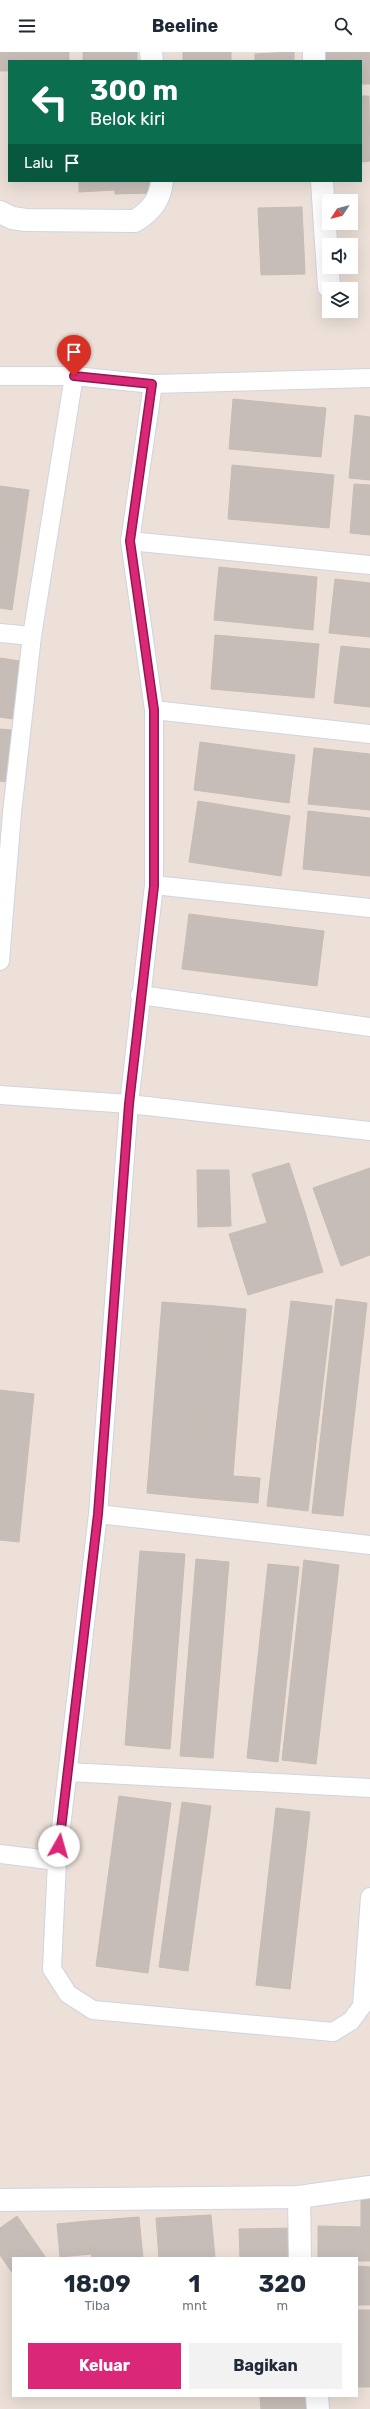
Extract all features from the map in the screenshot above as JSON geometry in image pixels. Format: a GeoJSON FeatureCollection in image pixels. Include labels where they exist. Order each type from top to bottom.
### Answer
{"type":"FeatureCollection","features":[{"type":"Feature","properties":{"kind":"street"},"geometry":{"type":"LineString","coordinates":[[0,212],[12,218],[26,220],[136,221],[149,213],[157,200],[162,182]]}},
{"type":"Feature","properties":{"kind":"street"},"geometry":{"type":"LineString","coordinates":[[322,182],[329,282]]}},
{"type":"Feature","properties":{"kind":"street"},"geometry":{"type":"LineString","coordinates":[[0,2200],[299,2196],[370,2187]]}},
{"type":"Feature","properties":{"kind":"street"},"geometry":{"type":"LineString","coordinates":[[299,2196],[300,2257]]}},
{"type":"Feature","properties":{"kind":"street"},"geometry":{"type":"LineString","coordinates":[[317,2397],[318,2409]]}},
{"type":"Feature","properties":{"kind":"lane"},"geometry":{"type":"LineString","coordinates":[[0,376],[74,376],[152,384],[370,378]]}},
{"type":"Feature","properties":{"kind":"lane"},"geometry":{"type":"LineString","coordinates":[[0,961],[6,813],[32,636],[74,376]]}},
{"type":"Feature","properties":{"kind":"lane"},"geometry":{"type":"LineString","coordinates":[[152,384],[130,541],[154,710],[154,886],[140,995],[129,1104],[98,1514],[57,1860],[52,1969],[68,1994],[93,2010],[333,2032],[351,2021],[362,2006],[370,1897]]}},
{"type":"Feature","properties":{"kind":"lane"},"geometry":{"type":"LineString","coordinates":[[130,541],[370,565]]}},
{"type":"Feature","properties":{"kind":"lane"},"geometry":{"type":"LineString","coordinates":[[0,632],[32,636]]}},
{"type":"Feature","properties":{"kind":"lane"},"geometry":{"type":"LineString","coordinates":[[154,710],[370,734]]}},
{"type":"Feature","properties":{"kind":"lane"},"geometry":{"type":"LineString","coordinates":[[154,886],[370,908]]}},
{"type":"Feature","properties":{"kind":"lane"},"geometry":{"type":"LineString","coordinates":[[140,995],[370,1027]]}},
{"type":"Feature","properties":{"kind":"lane"},"geometry":{"type":"LineString","coordinates":[[0,1095],[129,1104],[370,1131]]}},
{"type":"Feature","properties":{"kind":"lane"},"geometry":{"type":"LineString","coordinates":[[98,1514],[370,1545]]}},
{"type":"Feature","properties":{"kind":"lane"},"geometry":{"type":"LineString","coordinates":[[68,1772],[370,1788]]}},
{"type":"Feature","properties":{"kind":"lane"},"geometry":{"type":"LineString","coordinates":[[0,1854],[57,1860]]}},
{"type":"Feature","properties":{"kind":"building"},"geometry":{"type":"Polygon","coordinates":[[[0,52],[69,52],[69,60],[8,60],[8,71],[0,71],[0,52]]]}},
{"type":"Feature","properties":{"kind":"building"},"geometry":{"type":"Polygon","coordinates":[[[83,52],[137,52],[137,60],[83,60],[83,52]]]}},
{"type":"Feature","properties":{"kind":"building"},"geometry":{"type":"Polygon","coordinates":[[[183,52],[231,52],[231,60],[183,60],[183,52]]]}},
{"type":"Feature","properties":{"kind":"building"},"geometry":{"type":"Polygon","coordinates":[[[294,52],[294,60],[255,60],[255,54],[294,52]]]}},
{"type":"Feature","properties":{"kind":"building"},"geometry":{"type":"Polygon","coordinates":[[[321,52],[370,52],[370,84],[362,84],[362,60],[321,60],[321,52]]]}},
{"type":"Feature","properties":{"kind":"building"},"geometry":{"type":"Polygon","coordinates":[[[362,96],[369,96],[370,161],[362,162],[362,96]]]}},
{"type":"Feature","properties":{"kind":"building"},"geometry":{"type":"Polygon","coordinates":[[[79,182],[151,182],[151,193],[115,194],[115,190],[79,192],[79,182]]]}},
{"type":"Feature","properties":{"kind":"building"},"geometry":{"type":"Polygon","coordinates":[[[302,207],[305,274],[261,275],[258,208],[302,207]]]}},
{"type":"Feature","properties":{"kind":"building"},"geometry":{"type":"Polygon","coordinates":[[[233,399],[326,408],[321,457],[229,449],[233,399]]]}},
{"type":"Feature","properties":{"kind":"building"},"geometry":{"type":"Polygon","coordinates":[[[355,415],[370,417],[370,480],[349,478],[355,415]]]}},
{"type":"Feature","properties":{"kind":"building"},"geometry":{"type":"Polygon","coordinates":[[[232,465],[334,475],[329,528],[228,519],[232,465]]]}},
{"type":"Feature","properties":{"kind":"building"},"geometry":{"type":"Polygon","coordinates":[[[354,484],[370,485],[370,535],[350,533],[354,484]]]}},
{"type":"Feature","properties":{"kind":"building"},"geometry":{"type":"Polygon","coordinates":[[[0,486],[29,490],[19,561],[0,558],[0,486]]]}},
{"type":"Feature","properties":{"kind":"building"},"geometry":{"type":"Polygon","coordinates":[[[0,558],[19,561],[12,610],[0,608],[0,558]]]}},
{"type":"Feature","properties":{"kind":"building"},"geometry":{"type":"Polygon","coordinates":[[[219,567],[317,577],[313,630],[214,620],[219,567]]]}},
{"type":"Feature","properties":{"kind":"building"},"geometry":{"type":"Polygon","coordinates":[[[335,579],[370,583],[370,637],[329,633],[335,579]]]}},
{"type":"Feature","properties":{"kind":"building"},"geometry":{"type":"Polygon","coordinates":[[[215,635],[319,644],[314,698],[211,689],[215,635]]]}},
{"type":"Feature","properties":{"kind":"building"},"geometry":{"type":"Polygon","coordinates":[[[341,646],[370,649],[370,707],[334,703],[341,646]]]}},
{"type":"Feature","properties":{"kind":"building"},"geometry":{"type":"Polygon","coordinates":[[[0,658],[20,661],[12,719],[0,717],[0,658]]]}},
{"type":"Feature","properties":{"kind":"building"},"geometry":{"type":"Polygon","coordinates":[[[0,729],[12,730],[7,782],[0,781],[0,729]]]}},
{"type":"Feature","properties":{"kind":"building"},"geometry":{"type":"Polygon","coordinates":[[[200,742],[295,755],[289,803],[194,790],[200,742]]]}},
{"type":"Feature","properties":{"kind":"building"},"geometry":{"type":"Polygon","coordinates":[[[314,748],[370,754],[370,810],[308,804],[314,748]]]}},
{"type":"Feature","properties":{"kind":"building"},"geometry":{"type":"Polygon","coordinates":[[[198,801],[290,816],[281,876],[189,862],[198,801]]]}},
{"type":"Feature","properties":{"kind":"building"},"geometry":{"type":"Polygon","coordinates":[[[308,811],[370,818],[370,876],[303,869],[308,811]]]}},
{"type":"Feature","properties":{"kind":"building"},"geometry":{"type":"Polygon","coordinates":[[[189,914],[324,931],[317,986],[182,969],[189,914]]]}},
{"type":"Feature","properties":{"kind":"building"},"geometry":{"type":"Polygon","coordinates":[[[289,1163],[305,1212],[267,1223],[252,1174],[289,1163]]]}},
{"type":"Feature","properties":{"kind":"building"},"geometry":{"type":"Polygon","coordinates":[[[370,1168],[370,1255],[341,1266],[313,1188],[370,1168]]]}},
{"type":"Feature","properties":{"kind":"building"},"geometry":{"type":"Polygon","coordinates":[[[197,1170],[229,1170],[231,1226],[198,1227],[197,1170]]]}},
{"type":"Feature","properties":{"kind":"building"},"geometry":{"type":"Polygon","coordinates":[[[305,1212],[323,1272],[248,1295],[229,1234],[305,1212]]]}},
{"type":"Feature","properties":{"kind":"building"},"geometry":{"type":"Polygon","coordinates":[[[336,1299],[367,1303],[343,1516],[312,1513],[336,1299]]]}},
{"type":"Feature","properties":{"kind":"building"},"geometry":{"type":"Polygon","coordinates":[[[291,1301],[332,1306],[308,1511],[267,1506],[291,1301]]]}},
{"type":"Feature","properties":{"kind":"building"},"geometry":{"type":"Polygon","coordinates":[[[162,1302],[215,1306],[199,1498],[147,1493],[162,1302]]]}},
{"type":"Feature","properties":{"kind":"building"},"geometry":{"type":"Polygon","coordinates":[[[215,1306],[246,1309],[233,1476],[260,1478],[258,1503],[199,1498],[215,1306]]]}},
{"type":"Feature","properties":{"kind":"building"},"geometry":{"type":"Polygon","coordinates":[[[0,1390],[34,1394],[19,1542],[0,1540],[0,1390]]]}},
{"type":"Feature","properties":{"kind":"building"},"geometry":{"type":"Polygon","coordinates":[[[140,1551],[185,1554],[170,1749],[125,1745],[140,1551]]]}},
{"type":"Feature","properties":{"kind":"building"},"geometry":{"type":"Polygon","coordinates":[[[196,1559],[229,1562],[213,1758],[180,1756],[196,1559]]]}},
{"type":"Feature","properties":{"kind":"building"},"geometry":{"type":"Polygon","coordinates":[[[304,1560],[339,1565],[316,1764],[282,1760],[304,1560]]]}},
{"type":"Feature","properties":{"kind":"building"},"geometry":{"type":"Polygon","coordinates":[[[268,1564],[299,1567],[278,1762],[247,1758],[268,1564]]]}},
{"type":"Feature","properties":{"kind":"building"},"geometry":{"type":"Polygon","coordinates":[[[119,1796],[171,1803],[148,1973],[96,1966],[119,1796]]]}},
{"type":"Feature","properties":{"kind":"building"},"geometry":{"type":"Polygon","coordinates":[[[182,1802],[211,1806],[188,1971],[159,1967],[182,1802]]]}},
{"type":"Feature","properties":{"kind":"building"},"geometry":{"type":"Polygon","coordinates":[[[276,1808],[310,1812],[290,1989],[256,1985],[276,1808]]]}},
{"type":"Feature","properties":{"kind":"building"},"geometry":{"type":"Polygon","coordinates":[[[361,2199],[370,2199],[370,2261],[358,2261],[358,2257],[318,2257],[318,2226],[361,2227],[361,2199]]]}},
{"type":"Feature","properties":{"kind":"building"},"geometry":{"type":"Polygon","coordinates":[[[211,2215],[215,2257],[159,2257],[156,2218],[211,2215]]]}},
{"type":"Feature","properties":{"kind":"building"},"geometry":{"type":"Polygon","coordinates":[[[17,2216],[45,2257],[12,2257],[12,2273],[0,2255],[0,2228],[17,2216]]]}},
{"type":"Feature","properties":{"kind":"building"},"geometry":{"type":"Polygon","coordinates":[[[139,2217],[143,2257],[92,2257],[88,2221],[139,2217]]]}},
{"type":"Feature","properties":{"kind":"building"},"geometry":{"type":"Polygon","coordinates":[[[88,2221],[91,2254],[60,2257],[57,2224],[88,2221]]]}},
{"type":"Feature","properties":{"kind":"building"},"geometry":{"type":"Polygon","coordinates":[[[296,2228],[296,2257],[240,2257],[239,2229],[296,2228]]]}},
{"type":"Feature","properties":{"kind":"building"},"geometry":{"type":"Polygon","coordinates":[[[358,2266],[370,2267],[370,2305],[358,2305],[358,2266]]]}},
{"type":"Feature","properties":{"kind":"building"},"geometry":{"type":"Polygon","coordinates":[[[358,2310],[370,2310],[370,2342],[358,2342],[358,2310]]]}},
{"type":"Feature","properties":{"kind":"building"},"geometry":{"type":"Polygon","coordinates":[[[358,2342],[370,2342],[370,2387],[358,2387],[358,2342]]]}},
{"type":"Feature","properties":{"kind":"building"},"geometry":{"type":"Polygon","coordinates":[[[260,2397],[308,2397],[309,2409],[261,2409],[260,2397]]]}},
{"type":"Feature","properties":{"kind":"route"},"geometry":{"type":"LineString","coordinates":[[59,1846],[98,1514],[129,1104],[140,995],[154,886],[154,710],[130,541],[152,384],[74,376]]}}]}
